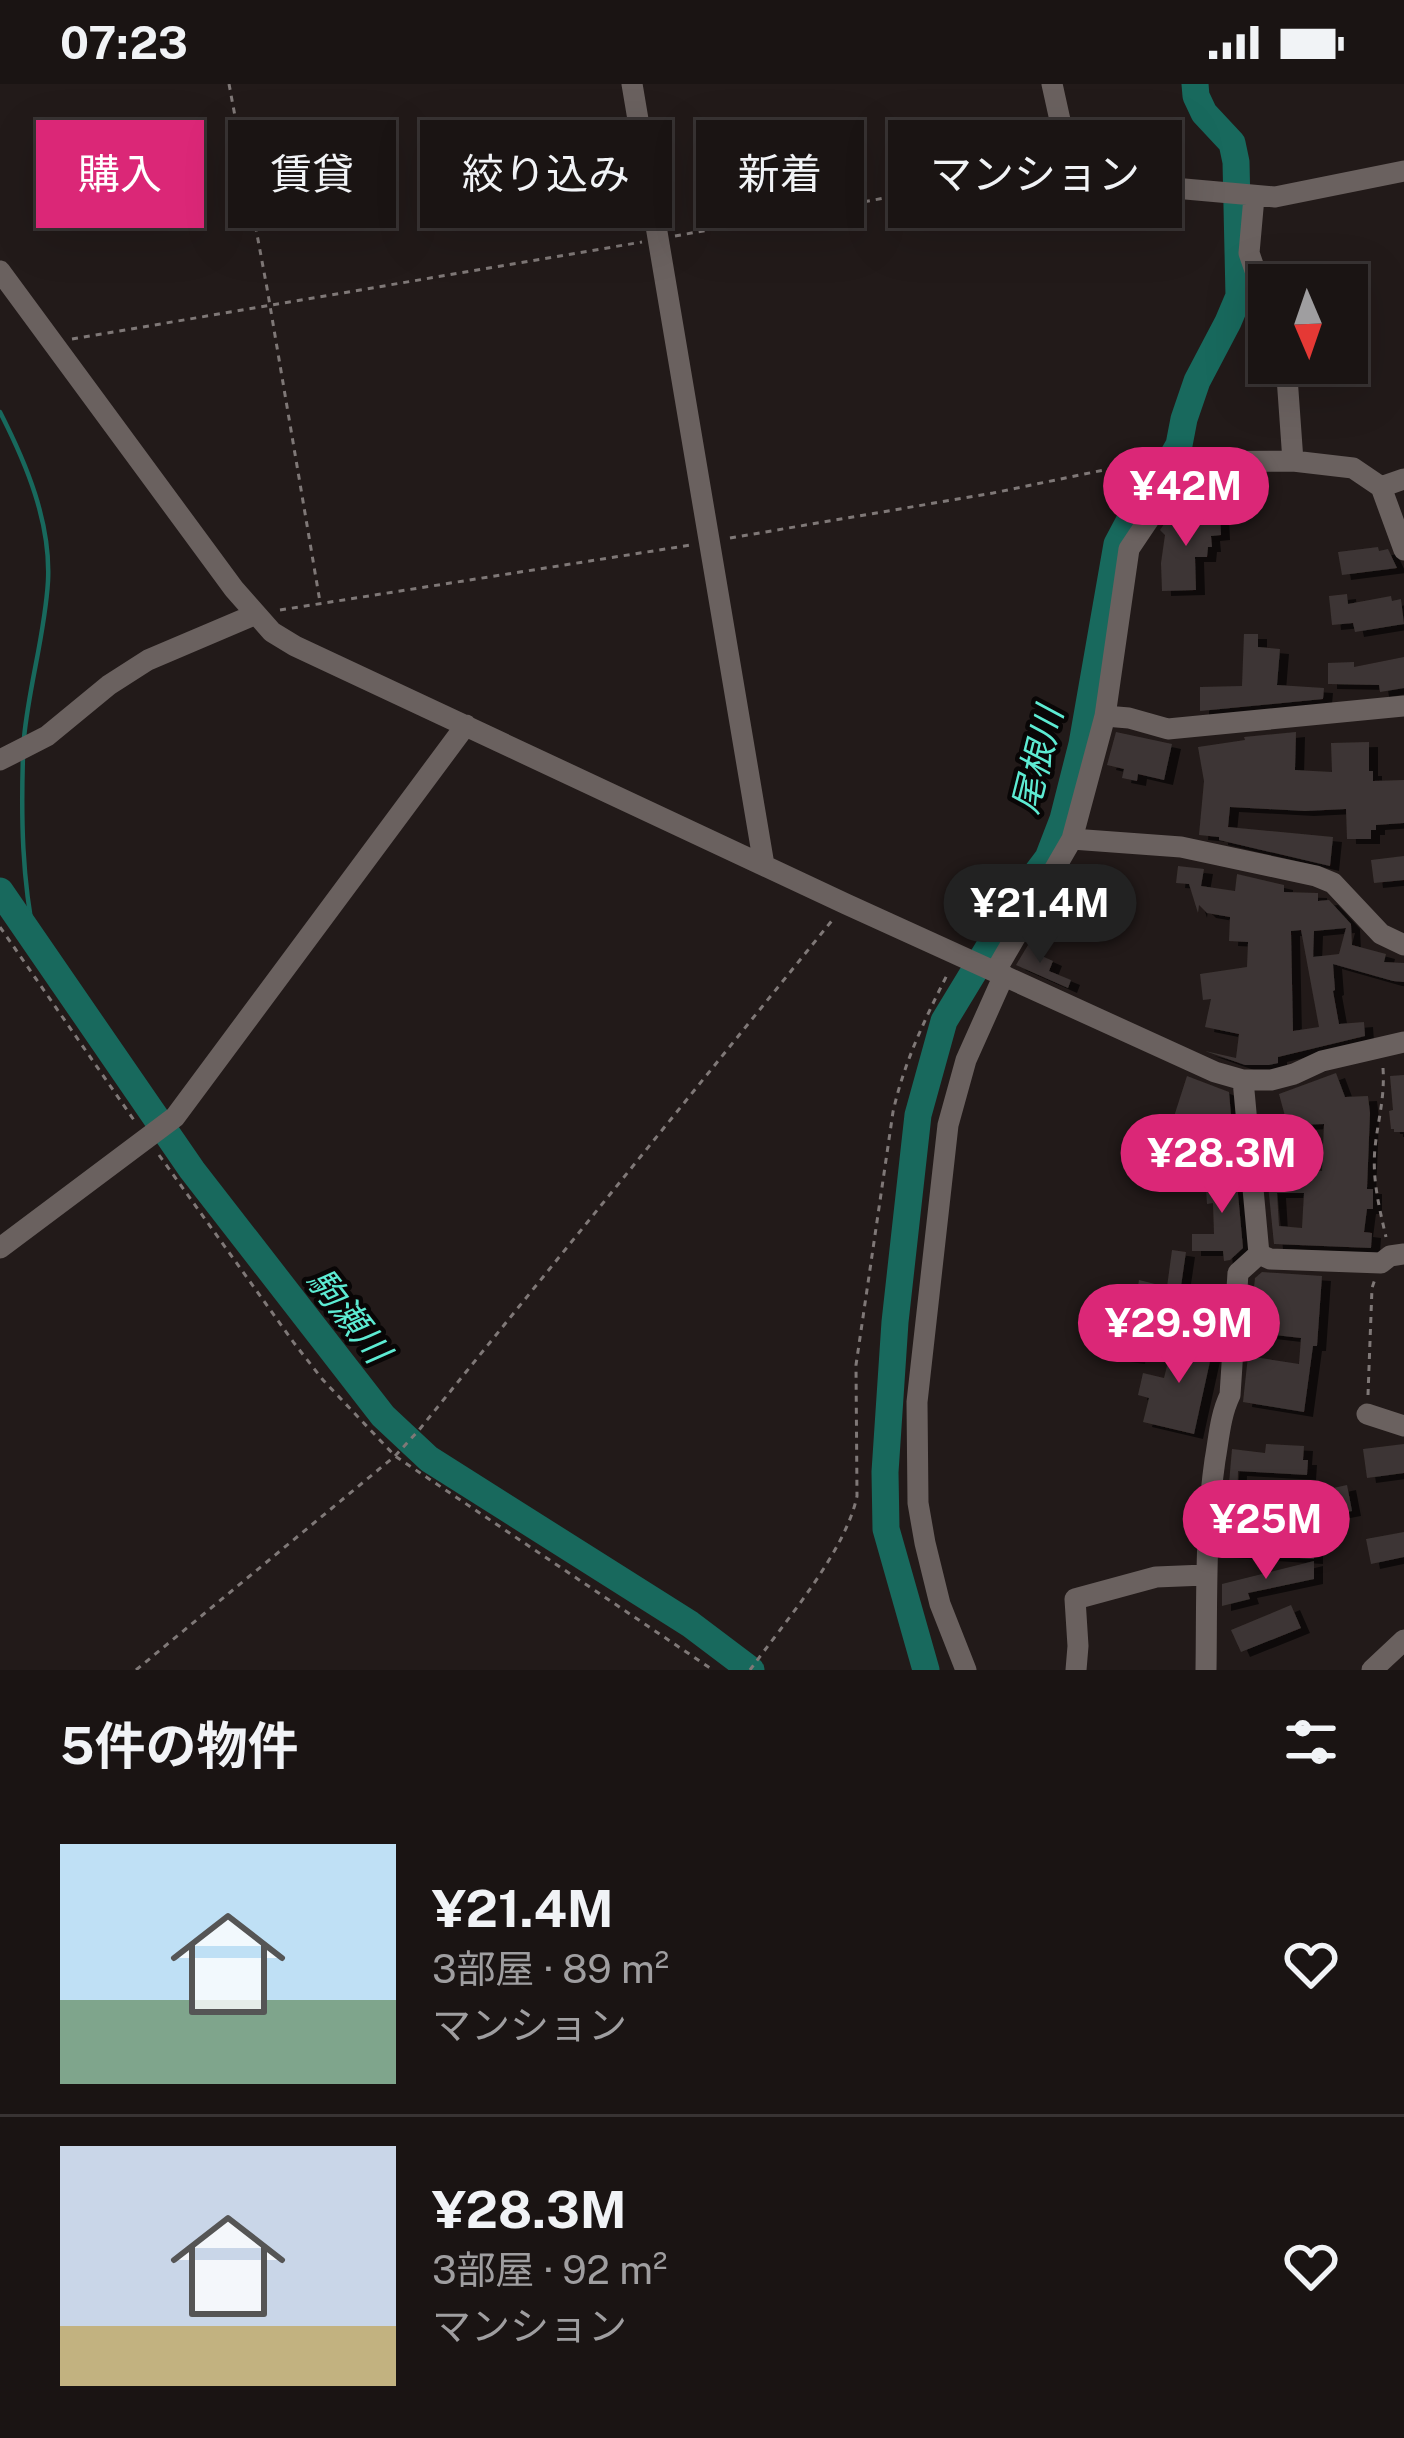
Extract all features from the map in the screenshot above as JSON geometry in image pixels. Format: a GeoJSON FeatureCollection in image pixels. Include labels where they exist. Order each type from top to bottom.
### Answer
{"type":"FeatureCollection","features":[{"type":"Feature","properties":{"kind":"street"},"geometry":{"type":"LineString","coordinates":[[632,84],[764,865]]}},
{"type":"Feature","properties":{"kind":"street"},"geometry":{"type":"LineString","coordinates":[[1052,84],[1060,120]]}},
{"type":"Feature","properties":{"kind":"street"},"geometry":{"type":"LineString","coordinates":[[1182,190],[1275,197],[1404,171]]}},
{"type":"Feature","properties":{"kind":"street"},"geometry":{"type":"LineString","coordinates":[[1254,197],[1250,253],[1254,264]]}},
{"type":"Feature","properties":{"kind":"street"},"geometry":{"type":"LineString","coordinates":[[0,271],[254,615],[295,646],[1188,1061],[1243,1080],[1271,1079],[1393,1044]]}},
{"type":"Feature","properties":{"kind":"street"},"geometry":{"type":"LineString","coordinates":[[1288,384],[1293,461]]}},
{"type":"Feature","properties":{"kind":"street"},"geometry":{"type":"LineString","coordinates":[[966,1670],[940,1604],[918,1503],[916,1402],[948,1125],[996,972],[1072,839],[1106,716],[1129,549],[1188,461]]}},
{"type":"Feature","properties":{"kind":"street"},"geometry":{"type":"LineString","coordinates":[[1144,462],[1293,461],[1353,468],[1381,488],[1404,550]]}},
{"type":"Feature","properties":{"kind":"street"},"geometry":{"type":"LineString","coordinates":[[1381,488],[1404,479]]}},
{"type":"Feature","properties":{"kind":"street"},"geometry":{"type":"LineString","coordinates":[[11,753],[47,736],[109,685],[148,661],[254,615]]}},
{"type":"Feature","properties":{"kind":"street"},"geometry":{"type":"LineString","coordinates":[[1106,716],[1168,729],[1404,706]]}},
{"type":"Feature","properties":{"kind":"street"},"geometry":{"type":"LineString","coordinates":[[0,1248],[175,1117],[466,725]]}},
{"type":"Feature","properties":{"kind":"street"},"geometry":{"type":"LineString","coordinates":[[1072,839],[1181,848],[1316,876],[1333,884],[1381,934],[1404,945]]}},
{"type":"Feature","properties":{"kind":"street"},"geometry":{"type":"LineString","coordinates":[[1206,1670],[1205,1575],[1211,1488],[1229,1395],[1238,1274],[1258,1254],[1243,1080]]}},
{"type":"Feature","properties":{"kind":"street"},"geometry":{"type":"LineString","coordinates":[[1258,1254],[1270,1259],[1392,1258]]}},
{"type":"Feature","properties":{"kind":"street"},"geometry":{"type":"LineString","coordinates":[[1367,1414],[1404,1426]]}},
{"type":"Feature","properties":{"kind":"street"},"geometry":{"type":"LineString","coordinates":[[1076,1670],[1075,1599],[1156,1577],[1205,1575]]}},
{"type":"Feature","properties":{"kind":"street"},"geometry":{"type":"LineString","coordinates":[[1372,1670],[1404,1640]]}},
{"type":"Feature","properties":{"kind":"path"},"geometry":{"type":"LineString","coordinates":[[229,84],[320,603]]}},
{"type":"Feature","properties":{"kind":"path"},"geometry":{"type":"LineString","coordinates":[[53,343],[888,197]]}},
{"type":"Feature","properties":{"kind":"path"},"geometry":{"type":"LineString","coordinates":[[254,615],[993,494],[1144,462]]}},
{"type":"Feature","properties":{"kind":"path"},"geometry":{"type":"LineString","coordinates":[[136,1670],[395,1456],[846,904]]}},
{"type":"Feature","properties":{"kind":"path"},"geometry":{"type":"LineString","coordinates":[[0,928],[294,1343],[395,1456],[713,1670]]}},
{"type":"Feature","properties":{"kind":"path"},"geometry":{"type":"LineString","coordinates":[[750,1670],[839,1545],[853,1515],[857,1496],[856,1365],[893,1112],[911,1047],[962,957]]}},
{"type":"Feature","properties":{"kind":"path"},"geometry":{"type":"LineString","coordinates":[[1367,1414],[1372,1288],[1392,1258],[1375,1190],[1375,1148],[1393,1044]]}},
{"type":"Feature","properties":{"kind":"building"},"geometry":{"type":"Polygon","coordinates":[[[1220,513],[1221,535],[1211,536],[1207,557],[1195,557],[1196,590],[1162,591],[1165,535],[1160,530],[1169,517],[1220,513]]]}},
{"type":"Feature","properties":{"kind":"building"},"geometry":{"type":"Polygon","coordinates":[[[1378,547],[1379,551],[1388,549],[1397,568],[1342,575],[1338,552],[1378,547]]]}},
{"type":"Feature","properties":{"kind":"building"},"geometry":{"type":"Polygon","coordinates":[[[1347,594],[1348,604],[1391,596],[1392,601],[1401,599],[1404,624],[1355,632],[1353,623],[1332,625],[1329,596],[1347,594]]]}},
{"type":"Feature","properties":{"kind":"building"},"geometry":{"type":"Polygon","coordinates":[[[1244,634],[1258,634],[1258,647],[1280,649],[1277,685],[1324,688],[1323,699],[1200,711],[1200,687],[1242,686],[1244,634]]]}},
{"type":"Feature","properties":{"kind":"building"},"geometry":{"type":"Polygon","coordinates":[[[1404,657],[1404,688],[1380,692],[1379,685],[1328,684],[1328,663],[1354,662],[1354,667],[1404,657]]]}},
{"type":"Feature","properties":{"kind":"building"},"geometry":{"type":"Polygon","coordinates":[[[1116,732],[1172,744],[1164,780],[1138,774],[1137,781],[1122,778],[1124,769],[1107,765],[1116,732]]]}},
{"type":"Feature","properties":{"kind":"building"},"geometry":{"type":"Polygon","coordinates":[[[1296,732],[1295,770],[1332,772],[1331,743],[1369,742],[1373,781],[1404,780],[1404,823],[1376,825],[1371,839],[1347,839],[1346,809],[1230,807],[1228,827],[1333,837],[1330,866],[1199,835],[1204,781],[1198,747],[1296,732]]]}},
{"type":"Feature","properties":{"kind":"building"},"geometry":{"type":"Polygon","coordinates":[[[1404,856],[1404,880],[1374,883],[1371,860],[1404,856]]]}},
{"type":"Feature","properties":{"kind":"building"},"geometry":{"type":"Polygon","coordinates":[[[1178,866],[1204,869],[1201,886],[1235,891],[1237,874],[1284,885],[1284,892],[1318,893],[1318,901],[1329,900],[1351,924],[1352,945],[1386,954],[1384,962],[1404,963],[1404,982],[1333,964],[1339,1024],[1364,1022],[1365,1036],[1278,1057],[1278,1063],[1269,1065],[1245,1065],[1205,1051],[1236,1058],[1239,1034],[1205,1027],[1211,999],[1203,1000],[1200,974],[1247,967],[1248,942],[1229,941],[1230,917],[1207,913],[1199,905],[1198,913],[1189,884],[1176,883],[1178,866]],[[1346,928],[1314,931],[1313,957],[1339,954],[1346,928]],[[1301,930],[1291,931],[1293,1031],[1319,1027],[1301,930]]]}},
{"type":"Feature","properties":{"kind":"building"},"geometry":{"type":"Polygon","coordinates":[[[1028,945],[1053,961],[1049,971],[1071,980],[1068,988],[1016,965],[1028,945]]]}},
{"type":"Feature","properties":{"kind":"building"},"geometry":{"type":"Polygon","coordinates":[[[1336,1073],[1345,1097],[1368,1096],[1367,1189],[1373,1189],[1373,1209],[1367,1209],[1364,1232],[1372,1233],[1371,1248],[1274,1244],[1262,1125],[1268,1125],[1268,1118],[1285,1116],[1279,1094],[1336,1073]],[[1324,1124],[1297,1125],[1296,1171],[1322,1171],[1324,1124]],[[1277,1193],[1279,1226],[1302,1228],[1304,1193],[1277,1193]]]}},
{"type":"Feature","properties":{"kind":"building"},"geometry":{"type":"Polygon","coordinates":[[[1404,1075],[1404,1132],[1394,1132],[1390,1076],[1404,1075]]]}},
{"type":"Feature","properties":{"kind":"building"},"geometry":{"type":"Polygon","coordinates":[[[1187,1076],[1229,1092],[1234,1149],[1190,1149],[1190,1134],[1170,1129],[1187,1076]]]}},
{"type":"Feature","properties":{"kind":"building"},"geometry":{"type":"Polygon","coordinates":[[[1205,1172],[1236,1172],[1243,1248],[1230,1260],[1224,1261],[1223,1251],[1192,1251],[1192,1234],[1214,1234],[1205,1172]]]}},
{"type":"Feature","properties":{"kind":"building"},"geometry":{"type":"Polygon","coordinates":[[[1172,1250],[1186,1252],[1181,1286],[1222,1295],[1219,1337],[1211,1335],[1216,1315],[1175,1309],[1171,1336],[1140,1331],[1136,1359],[1121,1357],[1127,1321],[1119,1323],[1117,1307],[1135,1304],[1139,1280],[1167,1287],[1172,1250]]]}},
{"type":"Feature","properties":{"kind":"building"},"geometry":{"type":"Polygon","coordinates":[[[1262,1272],[1322,1276],[1317,1346],[1313,1346],[1304,1412],[1243,1402],[1248,1356],[1299,1364],[1301,1338],[1249,1332],[1255,1278],[1262,1272]]]}},
{"type":"Feature","properties":{"kind":"building"},"geometry":{"type":"Polygon","coordinates":[[[1175,1334],[1214,1343],[1194,1434],[1143,1422],[1149,1398],[1138,1395],[1143,1373],[1164,1378],[1175,1334]]]}},
{"type":"Feature","properties":{"kind":"building"},"geometry":{"type":"Polygon","coordinates":[[[1266,1444],[1304,1446],[1307,1475],[1238,1471],[1237,1508],[1255,1509],[1254,1544],[1281,1544],[1281,1535],[1314,1535],[1314,1559],[1223,1553],[1232,1449],[1265,1453],[1266,1444]]]}},
{"type":"Feature","properties":{"kind":"building"},"geometry":{"type":"Polygon","coordinates":[[[1404,1444],[1404,1473],[1367,1478],[1363,1449],[1404,1444]]]}},
{"type":"Feature","properties":{"kind":"building"},"geometry":{"type":"Polygon","coordinates":[[[1347,1485],[1352,1511],[1320,1517],[1315,1492],[1347,1485]]]}},
{"type":"Feature","properties":{"kind":"building"},"geometry":{"type":"Polygon","coordinates":[[[1404,1532],[1404,1557],[1371,1564],[1366,1539],[1404,1532]]]}},
{"type":"Feature","properties":{"kind":"building"},"geometry":{"type":"Polygon","coordinates":[[[1314,1561],[1314,1579],[1248,1593],[1250,1599],[1222,1606],[1222,1584],[1314,1561]]]}},
{"type":"Feature","properties":{"kind":"building"},"geometry":{"type":"Polygon","coordinates":[[[1291,1605],[1301,1628],[1241,1652],[1231,1630],[1291,1605]]]}},
{"type":"Feature","properties":{"kind":"waterway","name":"尾根川"},"geometry":{"type":"LineString","coordinates":[[926,1670],[886,1529],[885,1472],[895,1322],[918,1115],[944,1021],[1048,858],[1082,744],[1117,544],[1179,445],[1197,381],[1239,296],[1236,162],[1232,143],[1204,113],[1195,84]]}},
{"type":"Feature","properties":{"kind":"waterway"},"geometry":{"type":"LineString","coordinates":[[0,412],[35,494],[48,559],[24,738]]}},
{"type":"Feature","properties":{"kind":"waterway"},"geometry":{"type":"LineString","coordinates":[[23,755],[23,848],[35,941]]}},
{"type":"Feature","properties":{"kind":"waterway","name":"駒瀬川"},"geometry":{"type":"LineString","coordinates":[[0,891],[192,1170],[383,1416],[429,1459],[690,1624],[751,1670]]}}]}
